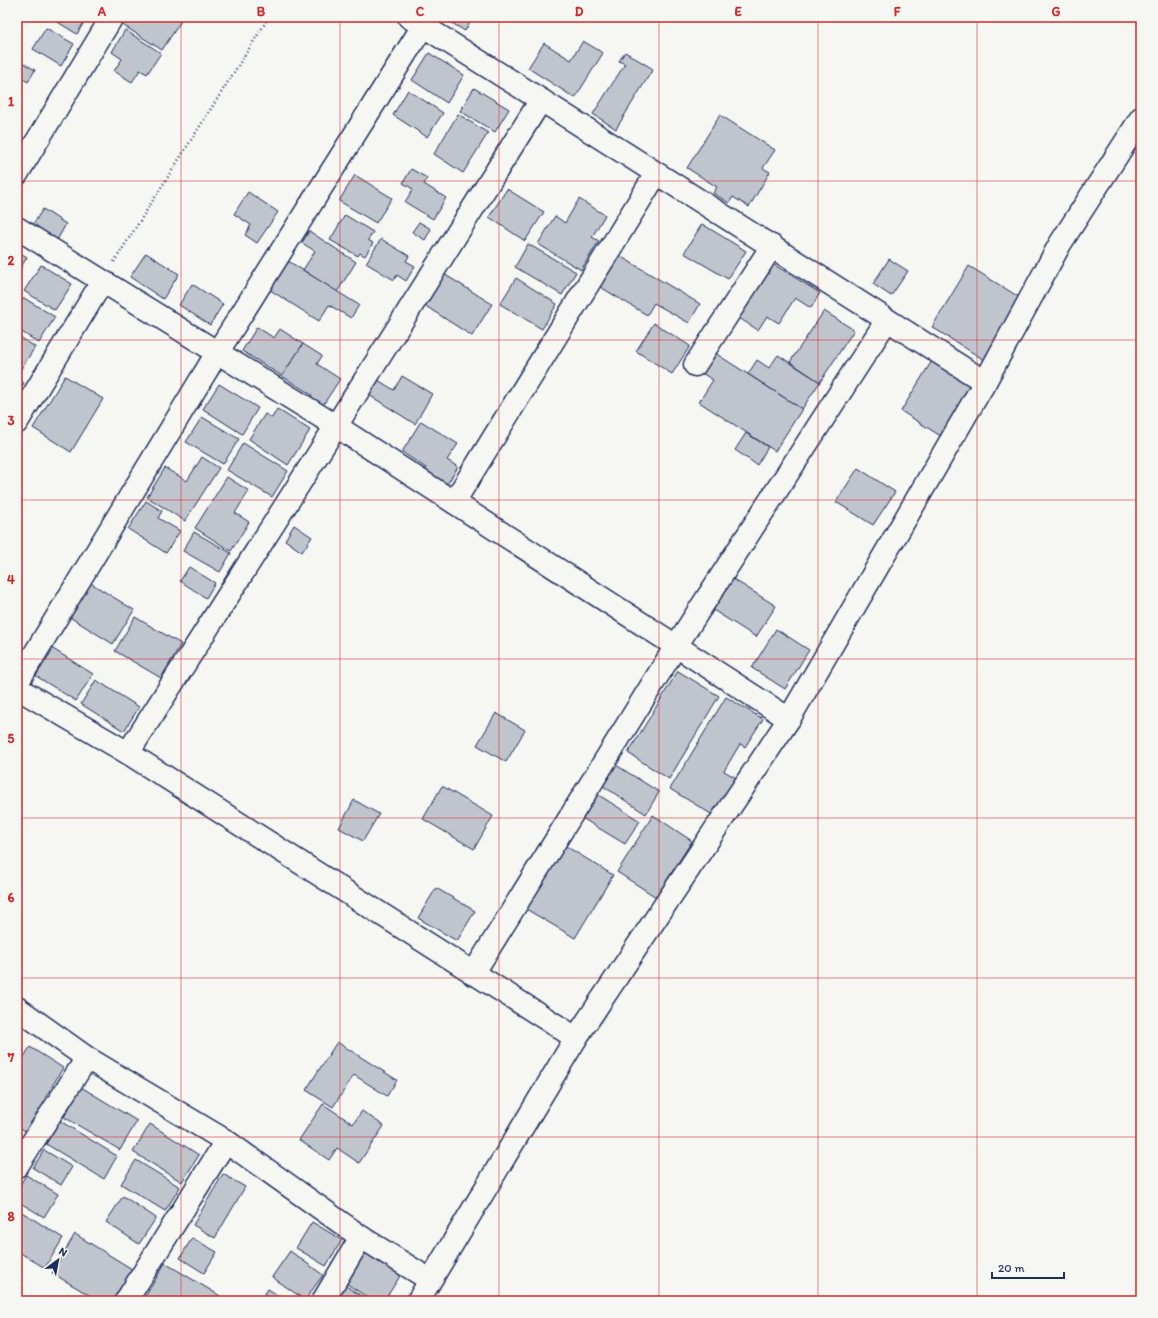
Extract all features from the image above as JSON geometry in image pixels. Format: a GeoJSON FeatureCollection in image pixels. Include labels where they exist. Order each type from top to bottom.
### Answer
{"type":"FeatureCollection","features":[{"type":"Feature","properties":{"kind":"street"},"geometry":{"type":"LineString","coordinates":[[17,174],[112,17]]}},
{"type":"Feature","properties":{"kind":"street"},"geometry":{"type":"LineString","coordinates":[[17,683],[416,22],[985,382]]}},
{"type":"Feature","properties":{"kind":"street"},"geometry":{"type":"LineString","coordinates":[[128,753],[541,100]]}},
{"type":"Feature","properties":{"kind":"street"},"geometry":{"type":"LineString","coordinates":[[418,1301],[576,1038],[789,719],[985,382],[1060,244],[1141,118]]}},
{"type":"Feature","properties":{"kind":"street"},"geometry":{"type":"LineString","coordinates":[[454,502],[656,174]]}},
{"type":"Feature","properties":{"kind":"street"},"geometry":{"type":"LineString","coordinates":[[17,228],[336,426],[789,719]]}},
{"type":"Feature","properties":{"kind":"street"},"geometry":{"type":"LineString","coordinates":[[695,365],[772,246]]}},
{"type":"Feature","properties":{"kind":"street"},"geometry":{"type":"LineString","coordinates":[[17,422],[102,282]]}},
{"type":"Feature","properties":{"kind":"street"},"geometry":{"type":"LineString","coordinates":[[473,974],[676,646],[887,320]]}},
{"type":"Feature","properties":{"kind":"street"},"geometry":{"type":"LineString","coordinates":[[17,688],[128,753],[473,974],[576,1038]]}},
{"type":"Feature","properties":{"kind":"street"},"geometry":{"type":"LineString","coordinates":[[17,1008],[87,1058],[226,1141],[361,1237],[430,1280]]}},
{"type":"Feature","properties":{"kind":"street"},"geometry":{"type":"LineString","coordinates":[[17,1166],[87,1058]]}},
{"type":"Feature","properties":{"kind":"street"},"geometry":{"type":"LineString","coordinates":[[126,1301],[226,1141]]}},
{"type":"Feature","properties":{"kind":"street"},"geometry":{"type":"LineString","coordinates":[[323,1301],[361,1237]]}},
{"type":"Feature","properties":{"kind":"path"},"geometry":{"type":"LineString","coordinates":[[102,282],[269,17]]}},
{"type":"Feature","properties":{"kind":"building"},"geometry":{"type":"Polygon","coordinates":[[[59,17],[87,17],[77,34],[56,21],[59,17]]]}},
{"type":"Feature","properties":{"kind":"building"},"geometry":{"type":"Polygon","coordinates":[[[121,17],[174,17],[181,21],[162,50],[118,22],[121,17]]]}},
{"type":"Feature","properties":{"kind":"building"},"geometry":{"type":"Polygon","coordinates":[[[446,17],[473,17],[465,31],[445,19],[446,17]]]}},
{"type":"Feature","properties":{"kind":"building"},"geometry":{"type":"Polygon","coordinates":[[[46,28],[74,44],[61,66],[33,49],[46,28]]]}},
{"type":"Feature","properties":{"kind":"building"},"geometry":{"type":"Polygon","coordinates":[[[125,30],[161,53],[147,74],[140,70],[132,82],[114,71],[122,59],[112,52],[125,30]]]}},
{"type":"Feature","properties":{"kind":"building"},"geometry":{"type":"Polygon","coordinates":[[[583,41],[603,53],[575,98],[528,68],[544,43],[571,60],[583,41]]]}},
{"type":"Feature","properties":{"kind":"building"},"geometry":{"type":"Polygon","coordinates":[[[625,52],[653,69],[616,129],[593,114],[625,64],[619,61],[625,52]]]}},
{"type":"Feature","properties":{"kind":"building"},"geometry":{"type":"Polygon","coordinates":[[[429,53],[464,75],[447,103],[412,80],[429,53]]]}},
{"type":"Feature","properties":{"kind":"building"},"geometry":{"type":"Polygon","coordinates":[[[20,61],[35,70],[28,82],[17,75],[17,65],[20,61]]]}},
{"type":"Feature","properties":{"kind":"building"},"geometry":{"type":"Polygon","coordinates":[[[474,88],[509,109],[495,132],[460,111],[474,88]]]}},
{"type":"Feature","properties":{"kind":"building"},"geometry":{"type":"Polygon","coordinates":[[[408,90],[443,113],[427,137],[393,115],[408,90]]]}},
{"type":"Feature","properties":{"kind":"building"},"geometry":{"type":"Polygon","coordinates":[[[458,114],[488,133],[463,173],[434,154],[458,114]]]}},
{"type":"Feature","properties":{"kind":"building"},"geometry":{"type":"Polygon","coordinates":[[[720,115],[775,150],[763,168],[770,172],[749,207],[733,197],[729,203],[713,193],[717,187],[687,168],[720,115]]]}},
{"type":"Feature","properties":{"kind":"building"},"geometry":{"type":"Polygon","coordinates":[[[411,169],[427,178],[424,184],[446,198],[433,219],[405,202],[413,189],[403,183],[411,169]]]}},
{"type":"Feature","properties":{"kind":"building"},"geometry":{"type":"Polygon","coordinates":[[[355,175],[392,198],[376,223],[339,201],[355,175]]]}},
{"type":"Feature","properties":{"kind":"building"},"geometry":{"type":"Polygon","coordinates":[[[507,189],[544,212],[525,241],[489,217],[507,189]]]}},
{"type":"Feature","properties":{"kind":"building"},"geometry":{"type":"Polygon","coordinates":[[[248,192],[278,212],[257,243],[245,235],[251,225],[234,214],[248,192]]]}},
{"type":"Feature","properties":{"kind":"building"},"geometry":{"type":"Polygon","coordinates":[[[579,199],[605,215],[592,237],[599,241],[581,270],[538,244],[555,216],[565,223],[579,199]]]}},
{"type":"Feature","properties":{"kind":"building"},"geometry":{"type":"Polygon","coordinates":[[[43,209],[66,224],[56,242],[31,227],[43,209]]]}},
{"type":"Feature","properties":{"kind":"building"},"geometry":{"type":"Polygon","coordinates":[[[345,215],[373,232],[368,240],[373,243],[365,256],[360,253],[358,256],[330,240],[345,215]]]}},
{"type":"Feature","properties":{"kind":"building"},"geometry":{"type":"Polygon","coordinates":[[[419,222],[431,229],[425,240],[412,232],[419,222]]]}},
{"type":"Feature","properties":{"kind":"building"},"geometry":{"type":"Polygon","coordinates":[[[702,224],[746,251],[728,279],[684,253],[702,224]]]}},
{"type":"Feature","properties":{"kind":"building"},"geometry":{"type":"Polygon","coordinates":[[[309,231],[356,262],[337,292],[303,270],[315,251],[302,243],[309,231]]]}},
{"type":"Feature","properties":{"kind":"building"},"geometry":{"type":"Polygon","coordinates":[[[381,239],[409,256],[406,261],[415,266],[406,281],[397,275],[394,280],[366,263],[381,239]]]}},
{"type":"Feature","properties":{"kind":"building"},"geometry":{"type":"Polygon","coordinates":[[[528,244],[576,272],[562,295],[515,267],[528,244]]]}},
{"type":"Feature","properties":{"kind":"building"},"geometry":{"type":"Polygon","coordinates":[[[17,251],[27,257],[17,274],[17,251]]]}},
{"type":"Feature","properties":{"kind":"building"},"geometry":{"type":"Polygon","coordinates":[[[146,253],[179,274],[163,299],[130,277],[146,253]]]}},
{"type":"Feature","properties":{"kind":"building"},"geometry":{"type":"Polygon","coordinates":[[[615,253],[700,304],[689,323],[654,303],[647,315],[597,285],[615,253]]]}},
{"type":"Feature","properties":{"kind":"building"},"geometry":{"type":"Polygon","coordinates":[[[889,259],[908,271],[891,296],[873,284],[889,259]]]}},
{"type":"Feature","properties":{"kind":"building"},"geometry":{"type":"Polygon","coordinates":[[[288,261],[359,305],[351,318],[329,305],[319,321],[270,290],[288,261]]]}},
{"type":"Feature","properties":{"kind":"building"},"geometry":{"type":"Polygon","coordinates":[[[773,264],[820,293],[811,308],[795,298],[779,323],[767,316],[758,330],[739,318],[773,264]]]}},
{"type":"Feature","properties":{"kind":"building"},"geometry":{"type":"Polygon","coordinates":[[[41,265],[72,284],[55,310],[24,291],[41,265]]]}},
{"type":"Feature","properties":{"kind":"building"},"geometry":{"type":"Polygon","coordinates":[[[969,266],[1027,302],[989,363],[932,327],[969,266]]]}},
{"type":"Feature","properties":{"kind":"building"},"geometry":{"type":"Polygon","coordinates":[[[444,274],[492,304],[472,336],[424,305],[444,274]]]}},
{"type":"Feature","properties":{"kind":"building"},"geometry":{"type":"Polygon","coordinates":[[[516,278],[557,304],[542,329],[500,304],[516,278]]]}},
{"type":"Feature","properties":{"kind":"building"},"geometry":{"type":"Polygon","coordinates":[[[192,284],[223,304],[210,325],[179,305],[192,284]]]}},
{"type":"Feature","properties":{"kind":"building"},"geometry":{"type":"Polygon","coordinates":[[[24,298],[55,317],[39,343],[17,329],[17,308],[24,298]]]}},
{"type":"Feature","properties":{"kind":"building"},"geometry":{"type":"Polygon","coordinates":[[[824,311],[854,330],[820,382],[790,362],[824,311]]]}},
{"type":"Feature","properties":{"kind":"building"},"geometry":{"type":"Polygon","coordinates":[[[654,323],[690,346],[672,374],[636,351],[654,323]]]}},
{"type":"Feature","properties":{"kind":"building"},"geometry":{"type":"Polygon","coordinates":[[[257,327],[274,338],[280,329],[303,344],[282,376],[242,351],[257,327]]]}},
{"type":"Feature","properties":{"kind":"building"},"geometry":{"type":"Polygon","coordinates":[[[17,335],[35,347],[19,372],[17,370],[17,335]]]}},
{"type":"Feature","properties":{"kind":"building"},"geometry":{"type":"Polygon","coordinates":[[[303,344],[322,356],[317,364],[340,379],[321,408],[309,400],[312,395],[282,376],[303,344]]]}},
{"type":"Feature","properties":{"kind":"building"},"geometry":{"type":"Polygon","coordinates":[[[715,353],[802,409],[775,451],[699,402],[713,380],[702,373],[715,353]]]}},
{"type":"Feature","properties":{"kind":"building"},"geometry":{"type":"Polygon","coordinates":[[[778,355],[820,382],[802,409],[748,374],[757,360],[769,368],[778,355]]]}},
{"type":"Feature","properties":{"kind":"building"},"geometry":{"type":"Polygon","coordinates":[[[933,359],[979,388],[947,440],[901,411],[933,359]]]}},
{"type":"Feature","properties":{"kind":"building"},"geometry":{"type":"Polygon","coordinates":[[[65,376],[103,399],[71,452],[33,428],[65,376]]]}},
{"type":"Feature","properties":{"kind":"building"},"geometry":{"type":"Polygon","coordinates":[[[402,376],[432,394],[415,424],[369,395],[378,380],[394,390],[402,376]]]}},
{"type":"Feature","properties":{"kind":"building"},"geometry":{"type":"Polygon","coordinates":[[[17,379],[24,383],[17,395],[17,379]]]}},
{"type":"Feature","properties":{"kind":"building"},"geometry":{"type":"Polygon","coordinates":[[[219,384],[258,408],[242,434],[203,409],[219,384]]]}},
{"type":"Feature","properties":{"kind":"building"},"geometry":{"type":"Polygon","coordinates":[[[277,409],[310,430],[288,465],[249,439],[265,414],[272,418],[277,409]]]}},
{"type":"Feature","properties":{"kind":"building"},"geometry":{"type":"Polygon","coordinates":[[[202,417],[239,439],[223,464],[186,442],[202,417]]]}},
{"type":"Feature","properties":{"kind":"building"},"geometry":{"type":"Polygon","coordinates":[[[421,421],[458,444],[447,460],[458,467],[446,486],[424,472],[426,468],[402,452],[421,421]]]}},
{"type":"Feature","properties":{"kind":"building"},"geometry":{"type":"Polygon","coordinates":[[[746,433],[768,447],[757,465],[735,450],[746,433]]]}},
{"type":"Feature","properties":{"kind":"building"},"geometry":{"type":"Polygon","coordinates":[[[243,443],[288,471],[272,497],[227,470],[243,443]]]}},
{"type":"Feature","properties":{"kind":"building"},"geometry":{"type":"Polygon","coordinates":[[[202,457],[219,468],[185,521],[147,497],[165,468],[187,481],[202,457]]]}},
{"type":"Feature","properties":{"kind":"building"},"geometry":{"type":"Polygon","coordinates":[[[858,468],[895,492],[873,525],[836,502],[858,468]]]}},
{"type":"Feature","properties":{"kind":"building"},"geometry":{"type":"Polygon","coordinates":[[[227,477],[249,491],[235,513],[249,522],[231,551],[195,528],[227,477]]]}},
{"type":"Feature","properties":{"kind":"building"},"geometry":{"type":"Polygon","coordinates":[[[146,501],[162,511],[158,518],[180,531],[166,553],[128,529],[146,501]]]}},
{"type":"Feature","properties":{"kind":"building"},"geometry":{"type":"Polygon","coordinates":[[[294,525],[312,537],[302,552],[285,540],[294,525]]]}},
{"type":"Feature","properties":{"kind":"building"},"geometry":{"type":"Polygon","coordinates":[[[194,532],[231,553],[220,572],[183,551],[194,532]]]}},
{"type":"Feature","properties":{"kind":"building"},"geometry":{"type":"Polygon","coordinates":[[[189,567],[215,583],[206,598],[180,581],[189,567]]]}},
{"type":"Feature","properties":{"kind":"building"},"geometry":{"type":"Polygon","coordinates":[[[733,579],[776,606],[756,637],[713,610],[733,579]]]}},
{"type":"Feature","properties":{"kind":"building"},"geometry":{"type":"Polygon","coordinates":[[[89,582],[134,610],[113,644],[68,616],[89,582]]]}},
{"type":"Feature","properties":{"kind":"building"},"geometry":{"type":"Polygon","coordinates":[[[135,617],[181,644],[161,678],[115,651],[135,617]]]}},
{"type":"Feature","properties":{"kind":"building"},"geometry":{"type":"Polygon","coordinates":[[[776,629],[809,650],[785,689],[752,668],[776,629]]]}},
{"type":"Feature","properties":{"kind":"building"},"geometry":{"type":"Polygon","coordinates":[[[53,649],[93,674],[76,701],[36,676],[53,649]]]}},
{"type":"Feature","properties":{"kind":"building"},"geometry":{"type":"Polygon","coordinates":[[[678,671],[719,696],[669,779],[628,753],[678,671]]]}},
{"type":"Feature","properties":{"kind":"building"},"geometry":{"type":"Polygon","coordinates":[[[96,680],[139,707],[124,731],[81,704],[96,680]]]}},
{"type":"Feature","properties":{"kind":"building"},"geometry":{"type":"Polygon","coordinates":[[[726,697],[763,719],[745,747],[740,744],[724,771],[738,779],[716,817],[670,789],[726,697]]]}},
{"type":"Feature","properties":{"kind":"building"},"geometry":{"type":"Polygon","coordinates":[[[496,713],[525,730],[506,762],[477,745],[496,713]]]}},
{"type":"Feature","properties":{"kind":"building"},"geometry":{"type":"Polygon","coordinates":[[[616,765],[659,792],[646,814],[603,786],[616,765]]]}},
{"type":"Feature","properties":{"kind":"building"},"geometry":{"type":"Polygon","coordinates":[[[442,786],[493,816],[474,849],[423,819],[442,786]]]}},
{"type":"Feature","properties":{"kind":"building"},"geometry":{"type":"Polygon","coordinates":[[[597,794],[640,821],[625,844],[582,818],[597,794]]]}},
{"type":"Feature","properties":{"kind":"building"},"geometry":{"type":"Polygon","coordinates":[[[354,800],[379,814],[363,841],[339,828],[354,800]]]}},
{"type":"Feature","properties":{"kind":"building"},"geometry":{"type":"Polygon","coordinates":[[[653,815],[692,841],[656,897],[617,872],[653,815]]]}},
{"type":"Feature","properties":{"kind":"building"},"geometry":{"type":"Polygon","coordinates":[[[564,845],[613,875],[575,938],[526,909],[564,845]]]}},
{"type":"Feature","properties":{"kind":"building"},"geometry":{"type":"Polygon","coordinates":[[[436,888],[475,911],[457,941],[418,918],[436,888]]]}},
{"type":"Feature","properties":{"kind":"building"},"geometry":{"type":"Polygon","coordinates":[[[337,1042],[397,1080],[387,1096],[354,1075],[333,1107],[306,1090],[337,1042]]]}},
{"type":"Feature","properties":{"kind":"building"},"geometry":{"type":"Polygon","coordinates":[[[30,1047],[63,1068],[45,1098],[49,1102],[29,1133],[17,1126],[17,1068],[30,1047]]]}},
{"type":"Feature","properties":{"kind":"building"},"geometry":{"type":"Polygon","coordinates":[[[81,1087],[137,1121],[120,1150],[64,1117],[81,1087]]]}},
{"type":"Feature","properties":{"kind":"building"},"geometry":{"type":"Polygon","coordinates":[[[323,1104],[353,1124],[362,1111],[384,1126],[359,1163],[337,1148],[329,1160],[299,1140],[323,1104]]]}},
{"type":"Feature","properties":{"kind":"building"},"geometry":{"type":"Polygon","coordinates":[[[60,1121],[117,1156],[104,1179],[46,1144],[60,1121]]]}},
{"type":"Feature","properties":{"kind":"building"},"geometry":{"type":"Polygon","coordinates":[[[150,1124],[199,1155],[182,1182],[133,1152],[150,1124]]]}},
{"type":"Feature","properties":{"kind":"building"},"geometry":{"type":"Polygon","coordinates":[[[44,1150],[72,1167],[61,1185],[33,1168],[44,1150]]]}},
{"type":"Feature","properties":{"kind":"building"},"geometry":{"type":"Polygon","coordinates":[[[136,1160],[180,1187],[165,1211],[121,1184],[136,1160]]]}},
{"type":"Feature","properties":{"kind":"building"},"geometry":{"type":"Polygon","coordinates":[[[223,1174],[245,1187],[215,1238],[193,1225],[223,1174]]]}},
{"type":"Feature","properties":{"kind":"building"},"geometry":{"type":"Polygon","coordinates":[[[26,1175],[58,1194],[44,1217],[17,1201],[17,1190],[26,1175]]]}},
{"type":"Feature","properties":{"kind":"building"},"geometry":{"type":"Polygon","coordinates":[[[123,1196],[156,1218],[139,1244],[106,1222],[123,1196]]]}},
{"type":"Feature","properties":{"kind":"building"},"geometry":{"type":"Polygon","coordinates":[[[17,1209],[63,1238],[45,1268],[17,1251],[17,1209]]]}},
{"type":"Feature","properties":{"kind":"building"},"geometry":{"type":"Polygon","coordinates":[[[312,1222],[342,1240],[326,1266],[296,1248],[312,1222]]]}},
{"type":"Feature","properties":{"kind":"building"},"geometry":{"type":"Polygon","coordinates":[[[75,1234],[132,1269],[113,1301],[99,1301],[52,1273],[75,1234]]]}},
{"type":"Feature","properties":{"kind":"building"},"geometry":{"type":"Polygon","coordinates":[[[192,1238],[217,1252],[204,1273],[180,1258],[192,1238]]]}},
{"type":"Feature","properties":{"kind":"building"},"geometry":{"type":"Polygon","coordinates":[[[364,1245],[404,1270],[384,1301],[373,1301],[341,1280],[364,1245]]]}},
{"type":"Feature","properties":{"kind":"building"},"geometry":{"type":"Polygon","coordinates":[[[290,1251],[323,1275],[305,1300],[272,1277],[290,1251]]]}},
{"type":"Feature","properties":{"kind":"building"},"geometry":{"type":"Polygon","coordinates":[[[165,1263],[222,1297],[219,1301],[151,1301],[145,1297],[165,1263]]]}},
{"type":"Feature","properties":{"kind":"building"},"geometry":{"type":"Polygon","coordinates":[[[346,1286],[369,1301],[336,1301],[346,1286]]]}},
{"type":"Feature","properties":{"kind":"building"},"geometry":{"type":"Polygon","coordinates":[[[268,1289],[287,1301],[260,1301],[268,1289]]]}}]}
